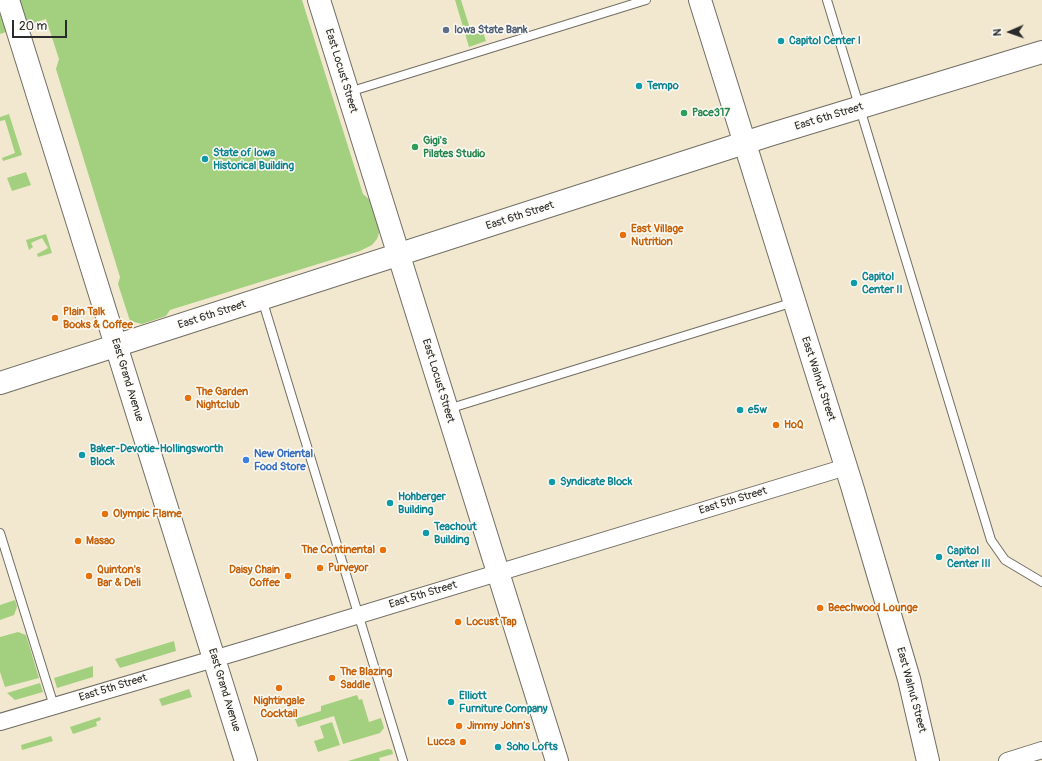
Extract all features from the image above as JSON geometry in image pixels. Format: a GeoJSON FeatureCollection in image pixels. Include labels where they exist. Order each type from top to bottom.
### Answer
{"type":"FeatureCollection","features":[{"type":"Feature","properties":{"kind":"main road","name":"East Grand Avenue"},"geometry":{"type":"LineString","coordinates":[[8,0],[246,761]]}},
{"type":"Feature","properties":{"kind":"main road","name":"East Locust Street"},"geometry":{"type":"LineString","coordinates":[[319,0],[557,761]]}},
{"type":"Feature","properties":{"kind":"main road","name":"East Walnut Street"},"geometry":{"type":"LineString","coordinates":[[700,0],[846,467],[909,679],[928,761]]}},
{"type":"Feature","properties":{"kind":"main road","name":"East 6th Street"},"geometry":{"type":"LineString","coordinates":[[0,383],[858,107],[1042,52]]}},
{"type":"Feature","properties":{"kind":"street","name":"East 5th Street"},"geometry":{"type":"LineString","coordinates":[[0,722],[846,467]]}},
{"type":"Feature","properties":{"kind":"street"},"geometry":{"type":"LineString","coordinates":[[1007,761],[1042,750]]}},
{"type":"Feature","properties":{"kind":"lane"},"geometry":{"type":"LineString","coordinates":[[348,93],[646,0]]}},
{"type":"Feature","properties":{"kind":"lane"},"geometry":{"type":"LineString","coordinates":[[826,0],[992,540],[1005,560],[1042,582]]}},
{"type":"Feature","properties":{"kind":"lane"},"geometry":{"type":"LineString","coordinates":[[262,299],[404,761]]}},
{"type":"Feature","properties":{"kind":"lane"},"geometry":{"type":"LineString","coordinates":[[447,409],[794,302]]}},
{"type":"Feature","properties":{"kind":"lane"},"geometry":{"type":"LineString","coordinates":[[0,533],[54,706]]}},
{"type":"Feature","properties":{"kind":"green space","name":"State of Iowa Historical Building"},"geometry":{"type":"Polygon","coordinates":[[[0,0],[302,0],[363,194],[371,201],[378,224],[379,233],[377,239],[372,245],[360,251],[170,310],[166,316],[142,324],[130,321],[118,284],[120,277],[56,69],[59,59],[46,19],[0,34],[0,0]]]}},
{"type":"Feature","properties":{"kind":"green space"},"geometry":{"type":"Polygon","coordinates":[[[455,0],[461,0],[472,35],[483,32],[486,41],[469,47],[455,0]]]}},
{"type":"Feature","properties":{"kind":"green space"},"geometry":{"type":"Polygon","coordinates":[[[9,114],[22,155],[3,161],[2,158],[15,153],[5,120],[0,121],[0,117],[9,114]]]}},
{"type":"Feature","properties":{"kind":"green space"},"geometry":{"type":"Polygon","coordinates":[[[26,172],[31,185],[12,191],[7,178],[26,172]]]}},
{"type":"Feature","properties":{"kind":"green space"},"geometry":{"type":"Polygon","coordinates":[[[46,234],[52,253],[38,257],[37,254],[48,248],[42,238],[31,243],[33,247],[29,250],[26,240],[46,234]]]}},
{"type":"Feature","properties":{"kind":"green space"},"geometry":{"type":"Polygon","coordinates":[[[15,600],[17,607],[14,615],[0,620],[0,605],[15,600]]]}},
{"type":"Feature","properties":{"kind":"green space"},"geometry":{"type":"Polygon","coordinates":[[[18,632],[26,635],[39,678],[5,687],[0,672],[0,637],[18,632]]]}},
{"type":"Feature","properties":{"kind":"green space"},"geometry":{"type":"Polygon","coordinates":[[[174,641],[176,651],[120,668],[115,659],[174,641]]]}},
{"type":"Feature","properties":{"kind":"green space"},"geometry":{"type":"Polygon","coordinates":[[[93,666],[93,677],[57,688],[54,678],[93,666]]]}},
{"type":"Feature","properties":{"kind":"green space"},"geometry":{"type":"Polygon","coordinates":[[[40,683],[43,692],[15,700],[7,693],[40,683]]]}},
{"type":"Feature","properties":{"kind":"green space"},"geometry":{"type":"Polygon","coordinates":[[[189,689],[192,697],[162,706],[159,699],[189,689]]]}},
{"type":"Feature","properties":{"kind":"green space"},"geometry":{"type":"Polygon","coordinates":[[[357,695],[359,700],[362,699],[369,722],[381,718],[384,728],[380,733],[343,744],[334,716],[298,727],[295,719],[321,711],[321,706],[357,695]]]}},
{"type":"Feature","properties":{"kind":"green space"},"geometry":{"type":"Polygon","coordinates":[[[100,717],[101,720],[96,722],[97,726],[73,734],[70,727],[100,717]]]}},
{"type":"Feature","properties":{"kind":"green space"},"geometry":{"type":"Polygon","coordinates":[[[332,722],[340,745],[318,752],[314,741],[324,738],[320,726],[332,722]]]}},
{"type":"Feature","properties":{"kind":"green space"},"geometry":{"type":"Polygon","coordinates":[[[51,736],[53,741],[22,750],[21,745],[51,736]]]}},
{"type":"Feature","properties":{"kind":"green space"},"geometry":{"type":"Polygon","coordinates":[[[388,749],[392,750],[393,754],[379,758],[380,761],[348,761],[388,749]]]}},
{"type":"Feature","properties":{"kind":"place","name":"Iowa State Bank"},"geometry":{"type":"Point","coordinates":[446,30]}},
{"type":"Feature","properties":{"kind":"place","name":"Capitol Center I"},"geometry":{"type":"Point","coordinates":[781,41]}},
{"type":"Feature","properties":{"kind":"place","name":"Tempo"},"geometry":{"type":"Point","coordinates":[639,86]}},
{"type":"Feature","properties":{"kind":"place","name":"Pace317"},"geometry":{"type":"Point","coordinates":[684,113]}},
{"type":"Feature","properties":{"kind":"place","name":"Gigi's Pilates Studio"},"geometry":{"type":"Point","coordinates":[415,147]}},
{"type":"Feature","properties":{"kind":"place","name":"State of Iowa Historical Building"},"geometry":{"type":"Point","coordinates":[205,159]}},
{"type":"Feature","properties":{"kind":"place","name":"East Village Nutrition"},"geometry":{"type":"Point","coordinates":[623,235]}},
{"type":"Feature","properties":{"kind":"place","name":"Capitol Center II"},"geometry":{"type":"Point","coordinates":[854,283]}},
{"type":"Feature","properties":{"kind":"place","name":"Plain Talk Books & Coffee"},"geometry":{"type":"Point","coordinates":[55,318]}},
{"type":"Feature","properties":{"kind":"place","name":"The Garden Nightclub"},"geometry":{"type":"Point","coordinates":[188,398]}},
{"type":"Feature","properties":{"kind":"place","name":"e5w"},"geometry":{"type":"Point","coordinates":[740,410]}},
{"type":"Feature","properties":{"kind":"place","name":"HoQ"},"geometry":{"type":"Point","coordinates":[776,425]}},
{"type":"Feature","properties":{"kind":"place","name":"Baker-Devotie-Hollingsworth Block"},"geometry":{"type":"Point","coordinates":[82,455]}},
{"type":"Feature","properties":{"kind":"place","name":"New Oriental Food Store"},"geometry":{"type":"Point","coordinates":[246,460]}},
{"type":"Feature","properties":{"kind":"place","name":"Syndicate Block"},"geometry":{"type":"Point","coordinates":[552,482]}},
{"type":"Feature","properties":{"kind":"place","name":"Hohberger Building"},"geometry":{"type":"Point","coordinates":[390,503]}},
{"type":"Feature","properties":{"kind":"place","name":"Olympic Flame"},"geometry":{"type":"Point","coordinates":[105,514]}},
{"type":"Feature","properties":{"kind":"place","name":"Teachout Building"},"geometry":{"type":"Point","coordinates":[426,533]}},
{"type":"Feature","properties":{"kind":"place","name":"Masao"},"geometry":{"type":"Point","coordinates":[78,541]}},
{"type":"Feature","properties":{"kind":"place","name":"The Continental"},"geometry":{"type":"Point","coordinates":[383,550]}},
{"type":"Feature","properties":{"kind":"place","name":"Capitol Center III"},"geometry":{"type":"Point","coordinates":[939,557]}},
{"type":"Feature","properties":{"kind":"place","name":"Purveyor"},"geometry":{"type":"Point","coordinates":[320,568]}},
{"type":"Feature","properties":{"kind":"place","name":"Quinton's Bar & Deli"},"geometry":{"type":"Point","coordinates":[89,576]}},
{"type":"Feature","properties":{"kind":"place","name":"Daisy Chain Coffee"},"geometry":{"type":"Point","coordinates":[288,576]}},
{"type":"Feature","properties":{"kind":"place","name":"Beechwood Lounge"},"geometry":{"type":"Point","coordinates":[820,608]}},
{"type":"Feature","properties":{"kind":"place","name":"Locust Tap"},"geometry":{"type":"Point","coordinates":[458,622]}},
{"type":"Feature","properties":{"kind":"place","name":"The Blazing Saddle"},"geometry":{"type":"Point","coordinates":[332,678]}},
{"type":"Feature","properties":{"kind":"place","name":"Nightingale Cocktail"},"geometry":{"type":"Point","coordinates":[279,688]}},
{"type":"Feature","properties":{"kind":"place","name":"Elliott Furniture Company"},"geometry":{"type":"Point","coordinates":[451,702]}},
{"type":"Feature","properties":{"kind":"place","name":"Jimmy John's"},"geometry":{"type":"Point","coordinates":[459,726]}},
{"type":"Feature","properties":{"kind":"place","name":"Lucca"},"geometry":{"type":"Point","coordinates":[463,742]}},
{"type":"Feature","properties":{"kind":"place","name":"Soho Lofts"},"geometry":{"type":"Point","coordinates":[498,747]}}]}
